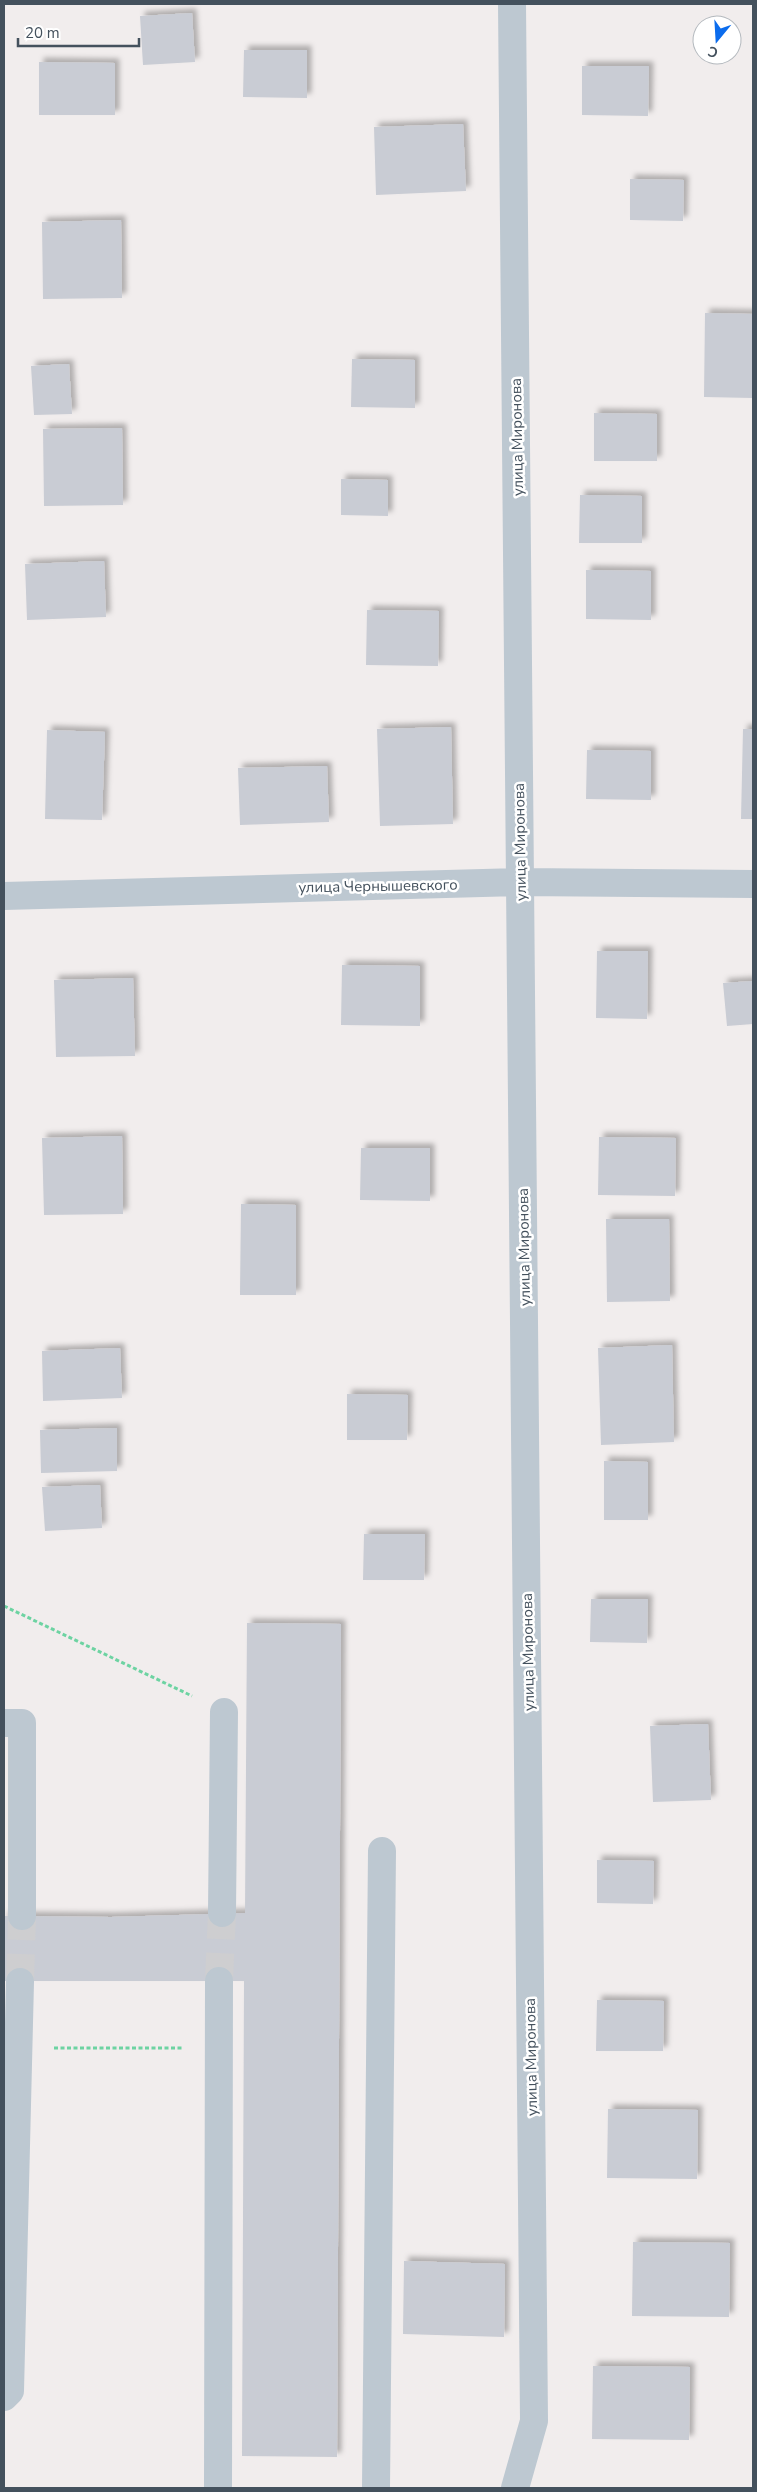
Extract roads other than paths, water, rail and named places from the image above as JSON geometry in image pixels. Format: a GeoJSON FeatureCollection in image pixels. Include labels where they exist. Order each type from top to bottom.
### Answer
{"type":"FeatureCollection","features":[{"type":"Feature","properties":{"kind":"street","name":"улица Миронова"},"geometry":{"type":"LineString","coordinates":[[512,4],[534,2421],[515,2488]]}},
{"type":"Feature","properties":{"kind":"street","name":"улица Чернышевского"},"geometry":{"type":"LineString","coordinates":[[4,896],[521,882],[753,884]]}},
{"type":"Feature","properties":{"kind":"street"},"geometry":{"type":"LineString","coordinates":[[222,1913],[224,1712]]}},
{"type":"Feature","properties":{"kind":"street"},"geometry":{"type":"LineString","coordinates":[[4,1724],[22,1723],[22,1916]]}},
{"type":"Feature","properties":{"kind":"street"},"geometry":{"type":"LineString","coordinates":[[376,2488],[382,1851]]}},
{"type":"Feature","properties":{"kind":"street"},"geometry":{"type":"LineString","coordinates":[[4,2396],[10,2391],[20,1982]]}},
{"type":"Feature","properties":{"kind":"street"},"geometry":{"type":"LineString","coordinates":[[218,2488],[219,1982]]}},
{"type":"Feature","properties":{"kind":"tunnel"},"geometry":{"type":"LineString","coordinates":[[219,1981],[222,1913]]}},
{"type":"Feature","properties":{"kind":"tunnel"},"geometry":{"type":"LineString","coordinates":[[20,1982],[22,1916]]}}]}
